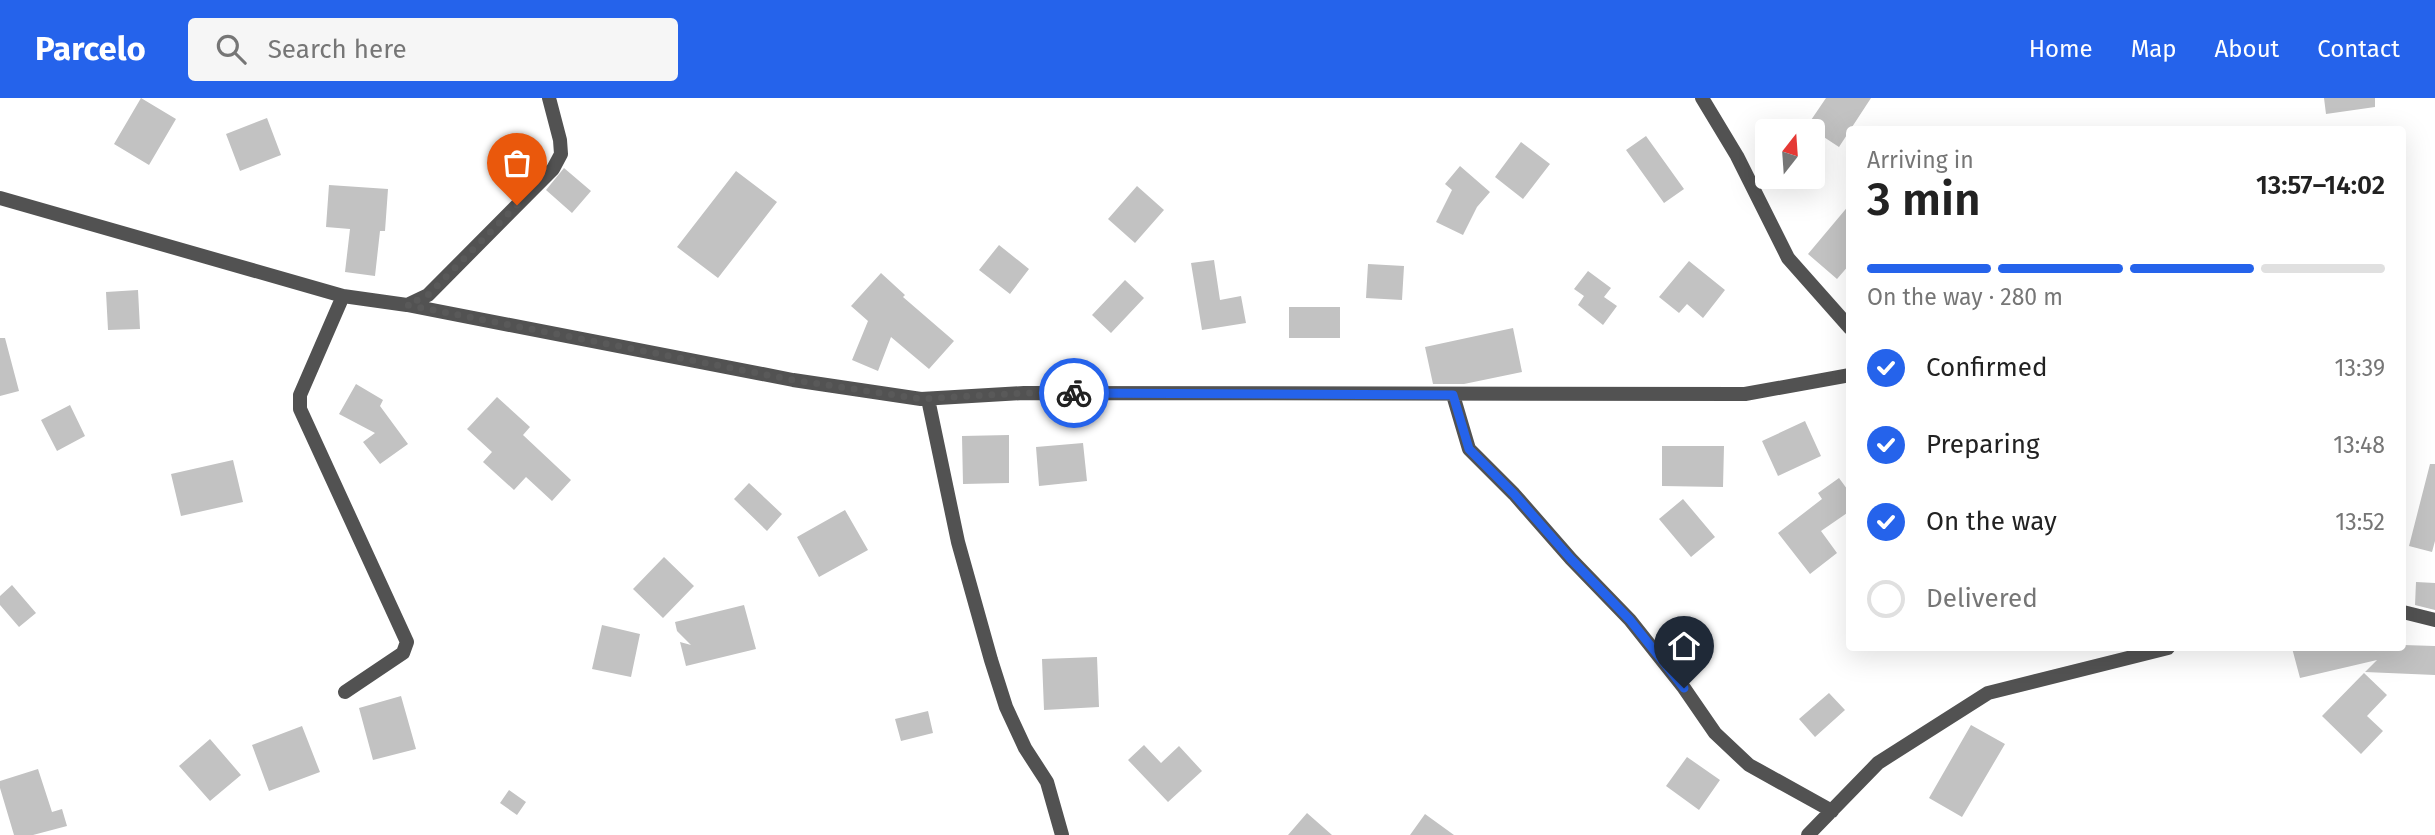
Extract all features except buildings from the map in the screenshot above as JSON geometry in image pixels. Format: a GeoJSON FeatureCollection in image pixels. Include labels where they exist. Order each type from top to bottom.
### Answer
{"type":"FeatureCollection","features":[{"type":"Feature","properties":{"kind":"street"},"geometry":{"type":"LineString","coordinates":[[407,305],[428,295],[553,169],[561,154],[561,147],[549,98]]}},
{"type":"Feature","properties":{"kind":"street"},"geometry":{"type":"LineString","coordinates":[[1702,98],[1737,156],[1788,258],[1846,323]]}},
{"type":"Feature","properties":{"kind":"street"},"geometry":{"type":"LineString","coordinates":[[0,198],[343,296],[407,305],[793,380],[928,399],[1024,393],[1745,394],[1846,376]]}},
{"type":"Feature","properties":{"kind":"street"},"geometry":{"type":"LineString","coordinates":[[343,296],[300,395],[300,409],[407,642],[403,653],[345,692]]}},
{"type":"Feature","properties":{"kind":"street"},"geometry":{"type":"LineString","coordinates":[[1453,395],[1469,449],[1630,620],[1684,688],[1715,733],[1749,765],[1832,811]]}},
{"type":"Feature","properties":{"kind":"street"},"geometry":{"type":"LineString","coordinates":[[928,399],[958,542],[991,660],[1006,707],[1025,748],[1048,782],[1062,835]]}},
{"type":"Feature","properties":{"kind":"street"},"geometry":{"type":"LineString","coordinates":[[2406,613],[2435,620]]}},
{"type":"Feature","properties":{"kind":"street"},"geometry":{"type":"LineString","coordinates":[[1812,833],[1878,763],[1988,693],[2156,651]]}},
{"type":"Feature","properties":{"kind":"way so far"},"geometry":{"type":"LineString","coordinates":[[517,205],[428,295],[407,305],[793,380],[921,399],[1074,393]]}},
{"type":"Feature","properties":{"kind":"route"},"geometry":{"type":"LineString","coordinates":[[1074,393],[1453,395],[1469,449],[1630,620],[1684,688]]}}]}
